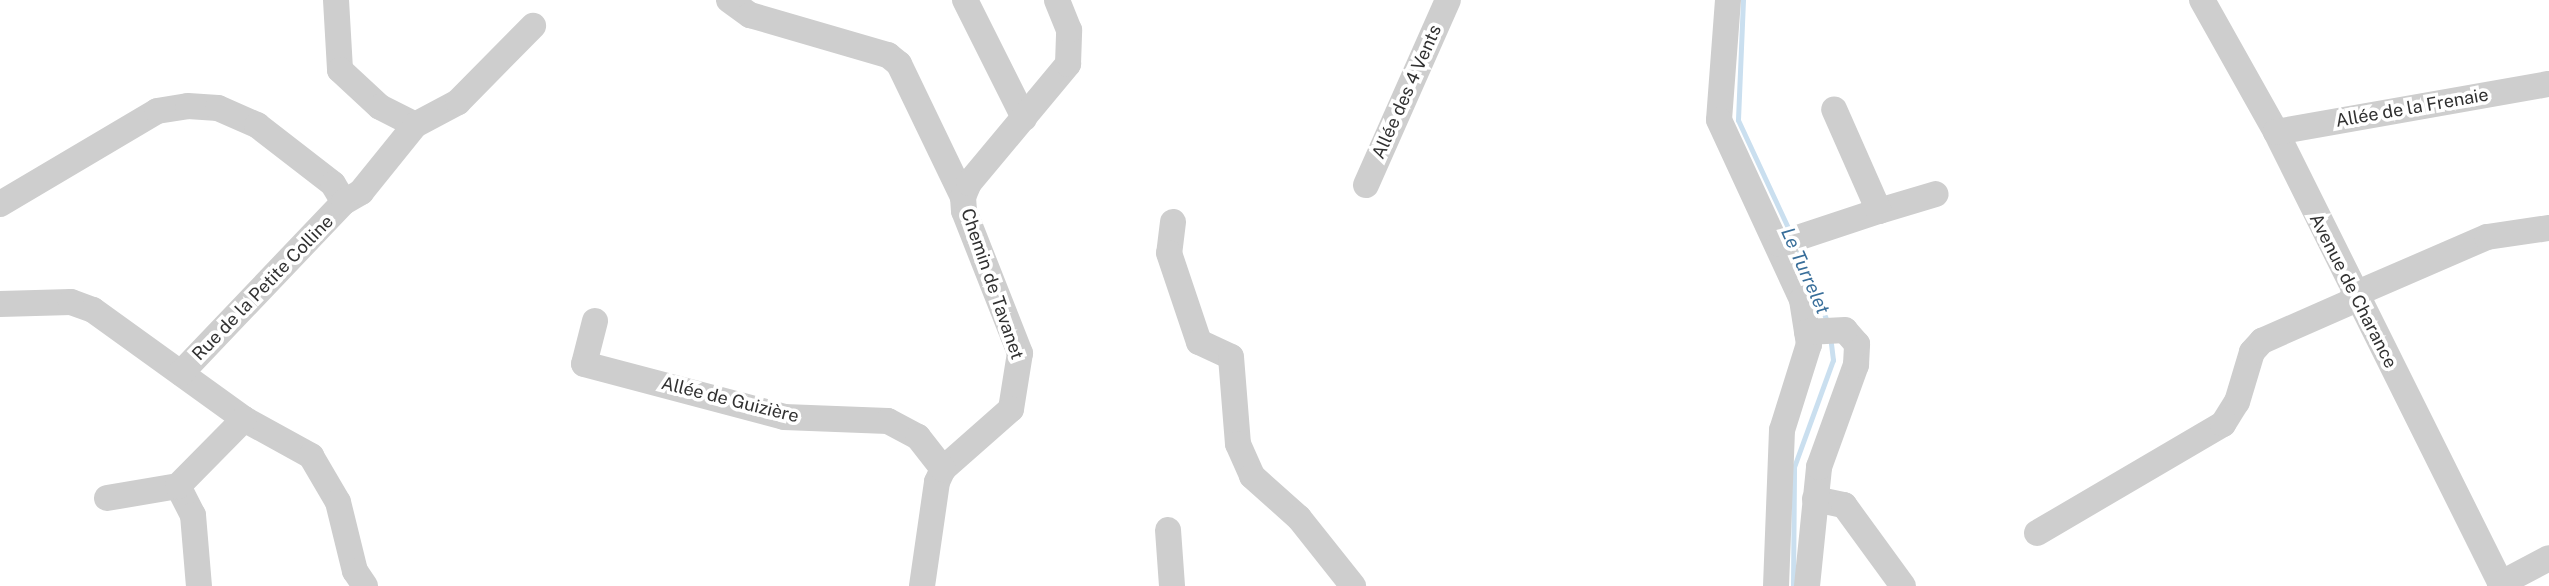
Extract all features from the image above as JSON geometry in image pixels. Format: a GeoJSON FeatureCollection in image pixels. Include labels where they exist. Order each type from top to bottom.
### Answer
{"type":"FeatureCollection","features":[{"type":"Feature","properties":{"kind":"street"},"geometry":{"type":"LineString","coordinates":[[336,0],[340,70],[380,107],[415,125]]}},
{"type":"Feature","properties":{"kind":"street","name":"Chemin de Tavanet"},"geometry":{"type":"LineString","coordinates":[[729,0],[750,15],[888,55],[899,64],[963,197],[964,211],[1020,353],[1021,369],[1011,409],[943,470]]}},
{"type":"Feature","properties":{"kind":"street"},"geometry":{"type":"LineString","coordinates":[[965,0],[1024,118]]}},
{"type":"Feature","properties":{"kind":"street"},"geometry":{"type":"LineString","coordinates":[[963,197],[1068,64],[1069,30],[1057,0]]}},
{"type":"Feature","properties":{"kind":"street","name":"Allée des 4 Vents"},"geometry":{"type":"LineString","coordinates":[[1366,185],[1448,0]]}},
{"type":"Feature","properties":{"kind":"street"},"geometry":{"type":"LineString","coordinates":[[1728,0],[1718,120],[1789,240],[1802,300],[1822,331],[1857,344],[1856,365],[1819,467],[1807,586]]}},
{"type":"Feature","properties":{"kind":"street","name":"Avenue de Charance"},"geometry":{"type":"LineString","coordinates":[[2202,0],[2276,132],[2354,298],[2501,585]]}},
{"type":"Feature","properties":{"kind":"street","name":"Rue de la Petite Colline"},"geometry":{"type":"LineString","coordinates":[[181,373],[344,202],[361,192],[415,125],[458,102],[533,26]]}},
{"type":"Feature","properties":{"kind":"street","name":"Allée de la Frenaie"},"geometry":{"type":"LineString","coordinates":[[2276,132],[2549,84]]}},
{"type":"Feature","properties":{"kind":"street","name":"Rue de la Petite Colline"},"geometry":{"type":"LineString","coordinates":[[0,204],[157,111],[188,106],[218,108],[257,125],[333,184],[344,202]]}},
{"type":"Feature","properties":{"kind":"street"},"geometry":{"type":"LineString","coordinates":[[1833,109],[1879,211]]}},
{"type":"Feature","properties":{"kind":"street"},"geometry":{"type":"LineString","coordinates":[[1789,240],[1936,194]]}},
{"type":"Feature","properties":{"kind":"street"},"geometry":{"type":"LineString","coordinates":[[1173,222],[1169,253],[1199,342],[1231,357],[1238,444],[1252,476],[1298,518],[1353,586]]}},
{"type":"Feature","properties":{"kind":"street"},"geometry":{"type":"LineString","coordinates":[[2037,533],[2223,424],[2262,341],[2487,237],[2549,228]]}},
{"type":"Feature","properties":{"kind":"street"},"geometry":{"type":"LineString","coordinates":[[0,303],[72,302],[93,310],[244,419],[293,442],[318,464],[338,502],[355,571],[365,586]]}},
{"type":"Feature","properties":{"kind":"street","name":"Allée de Guizière"},"geometry":{"type":"LineString","coordinates":[[595,321],[584,364],[784,417],[888,421],[918,437],[943,470]]}},
{"type":"Feature","properties":{"kind":"street"},"geometry":{"type":"LineString","coordinates":[[1776,586],[1782,430],[1805,366],[1822,331]]}},
{"type":"Feature","properties":{"kind":"street"},"geometry":{"type":"LineString","coordinates":[[107,498],[178,486],[244,419]]}},
{"type":"Feature","properties":{"kind":"street"},"geometry":{"type":"LineString","coordinates":[[922,586],[943,470]]}},
{"type":"Feature","properties":{"kind":"street"},"geometry":{"type":"LineString","coordinates":[[178,486],[192,515],[199,586]]}},
{"type":"Feature","properties":{"kind":"street"},"geometry":{"type":"LineString","coordinates":[[1815,499],[1844,505],[1903,586]]}},
{"type":"Feature","properties":{"kind":"street"},"geometry":{"type":"LineString","coordinates":[[1168,530],[1172,586]]}},
{"type":"Feature","properties":{"kind":"street"},"geometry":{"type":"LineString","coordinates":[[2501,585],[2549,558]]}},
{"type":"Feature","properties":{"kind":"waterway","name":"Le Turrelet"},"geometry":{"type":"LineString","coordinates":[[1743,0],[1738,120],[1791,234]]}},
{"type":"Feature","properties":{"kind":"waterway","name":"Le Turrelet"},"geometry":{"type":"LineString","coordinates":[[1797,246],[1828,324]]}},
{"type":"Feature","properties":{"kind":"waterway","name":"Le Turrelet"},"geometry":{"type":"LineString","coordinates":[[1793,586],[1794,467],[1833,360],[1830,337]]}}]}
